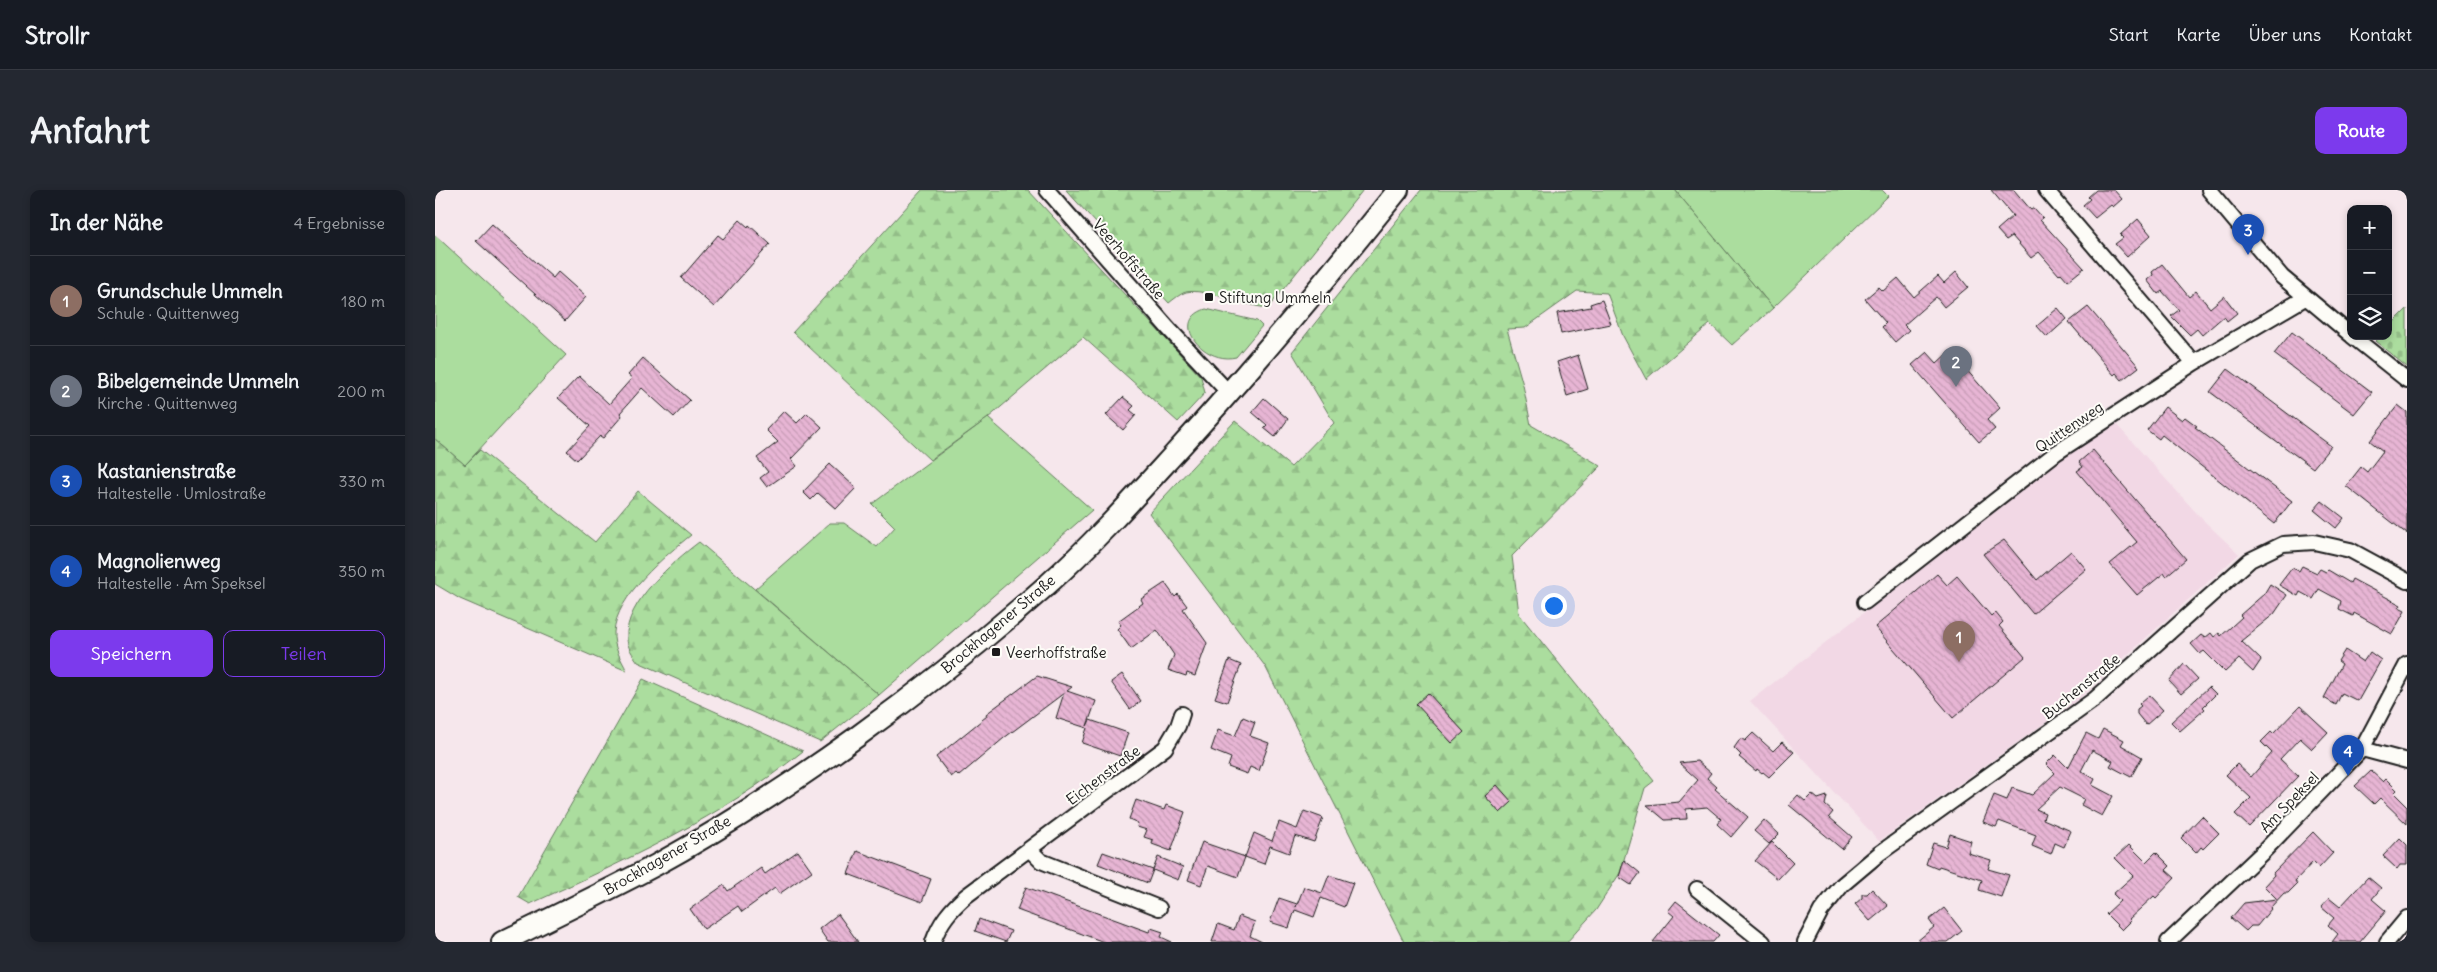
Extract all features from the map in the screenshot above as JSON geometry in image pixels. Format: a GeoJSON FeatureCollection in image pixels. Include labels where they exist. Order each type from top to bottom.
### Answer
{"type":"FeatureCollection","features":[{"type":"Feature","properties":{"kind":"main road","name":"Brockhagener Straße"},"geometry":{"type":"LineString","coordinates":[[502,942],[658,863],[775,792],[831,755],[942,672],[1048,584],[1137,494],[1229,393],[1298,314],[1398,190]]}},
{"type":"Feature","properties":{"kind":"street","name":"Veerhoffstraße"},"geometry":{"type":"LineString","coordinates":[[1047,190],[1168,328],[1229,393]]}},
{"type":"Feature","properties":{"kind":"street"},"geometry":{"type":"LineString","coordinates":[[2046,190],[2193,364]]}},
{"type":"Feature","properties":{"kind":"street"},"geometry":{"type":"LineString","coordinates":[[2209,190],[2283,277],[2347,333]]}},
{"type":"Feature","properties":{"kind":"street","name":"Quittenweg"},"geometry":{"type":"LineString","coordinates":[[1865,602],[2056,453],[2193,364],[2305,298]]}},
{"type":"Feature","properties":{"kind":"street"},"geometry":{"type":"LineString","coordinates":[[2356,340],[2407,380]]}},
{"type":"Feature","properties":{"kind":"street","name":"Buchenstraße"},"geometry":{"type":"LineString","coordinates":[[1805,942],[1821,912],[1839,887],[1881,853],[2095,699],[2250,560],[2283,544],[2314,542],[2349,550],[2407,581]]}},
{"type":"Feature","properties":{"kind":"street","name":"Am Speksel"},"geometry":{"type":"LineString","coordinates":[[2168,942],[2242,873],[2362,749],[2407,664]]}},
{"type":"Feature","properties":{"kind":"street","name":"Eichenstraße"},"geometry":{"type":"LineString","coordinates":[[933,942],[938,929],[950,910],[1165,748],[1178,726],[1182,714]]}},
{"type":"Feature","properties":{"kind":"street"},"geometry":{"type":"LineString","coordinates":[[2362,749],[2407,761]]}},
{"type":"Feature","properties":{"kind":"street"},"geometry":{"type":"LineString","coordinates":[[1029,849],[1041,861],[1159,908]]}},
{"type":"Feature","properties":{"kind":"street"},"geometry":{"type":"LineString","coordinates":[[1697,889],[1763,942]]}},
{"type":"Feature","properties":{"kind":"street"},"geometry":{"type":"LineString","coordinates":[[2395,939],[2407,918]]}},
{"type":"Feature","properties":{"kind":"shaded area"},"geometry":{"type":"Polygon","coordinates":[[[2116,424],[2202,519],[2239,554],[2077,700],[1879,841],[1750,701],[2065,456],[2116,424]]]}},
{"type":"Feature","properties":{"kind":"green space"},"geometry":{"type":"Polygon","coordinates":[[[922,190],[1028,190],[1201,377],[1205,393],[1178,422],[1083,337],[988,418],[930,460],[793,332],[922,190]]]}},
{"type":"Feature","properties":{"kind":"green space"},"geometry":{"type":"Polygon","coordinates":[[[1066,190],[1363,190],[1268,308],[1194,291],[1186,292],[1169,303],[1066,190]]]}},
{"type":"Feature","properties":{"kind":"green space"},"geometry":{"type":"Polygon","coordinates":[[[1421,190],[1675,190],[1773,308],[1732,345],[1710,324],[1646,379],[1623,336],[1607,293],[1577,291],[1525,328],[1507,329],[1523,385],[1531,425],[1601,466],[1512,556],[1519,614],[1654,781],[1645,788],[1620,873],[1596,910],[1567,942],[1404,942],[1265,666],[1149,513],[1235,421],[1291,467],[1334,423],[1292,352],[1421,190]]]}},
{"type":"Feature","properties":{"kind":"green space"},"geometry":{"type":"Polygon","coordinates":[[[1675,190],[1882,190],[1888,196],[1773,308],[1675,190]]]}},
{"type":"Feature","properties":{"kind":"green space"},"geometry":{"type":"Polygon","coordinates":[[[435,235],[566,355],[465,465],[435,439],[435,235]]]}},
{"type":"Feature","properties":{"kind":"green space"},"geometry":{"type":"Polygon","coordinates":[[[1206,309],[1257,321],[1262,326],[1236,357],[1224,358],[1212,355],[1202,348],[1190,332],[1190,323],[1195,315],[1206,309]]]}},
{"type":"Feature","properties":{"kind":"green space"},"geometry":{"type":"Polygon","coordinates":[[[2407,309],[2407,367],[2375,341],[2392,340],[2392,324],[2407,309]]]}},
{"type":"Feature","properties":{"kind":"green space"},"geometry":{"type":"Polygon","coordinates":[[[988,418],[1092,510],[879,695],[755,589],[830,523],[844,523],[877,547],[895,527],[872,504],[988,418]]]}},
{"type":"Feature","properties":{"kind":"green space"},"geometry":{"type":"Polygon","coordinates":[[[435,439],[465,465],[480,450],[595,542],[638,491],[691,535],[643,578],[623,605],[617,618],[614,637],[618,653],[627,671],[460,599],[435,584],[435,439]]]}},
{"type":"Feature","properties":{"kind":"green space"},"geometry":{"type":"Polygon","coordinates":[[[699,542],[879,695],[820,742],[638,662],[627,641],[628,625],[633,611],[652,584],[664,571],[699,542]]]}},
{"type":"Feature","properties":{"kind":"green space"},"geometry":{"type":"Polygon","coordinates":[[[643,679],[803,751],[740,797],[706,817],[637,854],[530,904],[518,897],[643,679]]]}},
{"type":"Feature","properties":{"kind":"building"},"geometry":{"type":"Polygon","coordinates":[[[1991,190],[2014,190],[2031,210],[2034,208],[2043,218],[2040,220],[2084,268],[2068,281],[2061,273],[2059,275],[2039,252],[2031,258],[2012,236],[2006,240],[1997,230],[2013,216],[1991,190]]]}},
{"type":"Feature","properties":{"kind":"building"},"geometry":{"type":"Polygon","coordinates":[[[2096,190],[2114,190],[2122,199],[2095,218],[2083,205],[2096,190]]]}},
{"type":"Feature","properties":{"kind":"building"},"geometry":{"type":"Polygon","coordinates":[[[2138,219],[2151,235],[2127,257],[2115,244],[2123,238],[2120,235],[2138,219]]]}},
{"type":"Feature","properties":{"kind":"building"},"geometry":{"type":"Polygon","coordinates":[[[740,220],[748,227],[749,225],[770,244],[714,307],[681,278],[718,235],[723,239],[740,220]]]}},
{"type":"Feature","properties":{"kind":"building"},"geometry":{"type":"Polygon","coordinates":[[[492,224],[553,278],[558,272],[586,297],[565,321],[476,241],[492,224]]]}},
{"type":"Feature","properties":{"kind":"building"},"geometry":{"type":"Polygon","coordinates":[[[2162,264],[2189,297],[2196,291],[2210,308],[2224,296],[2237,313],[2227,321],[2224,316],[2202,335],[2197,329],[2190,335],[2171,316],[2179,310],[2162,291],[2158,294],[2147,280],[2153,275],[2152,272],[2162,264]]]}},
{"type":"Feature","properties":{"kind":"building"},"geometry":{"type":"Polygon","coordinates":[[[1956,272],[1968,287],[1944,307],[1936,297],[1904,325],[1909,330],[1895,342],[1882,327],[1886,323],[1865,299],[1879,287],[1883,291],[1898,278],[1914,297],[1938,276],[1944,283],[1956,272]]]}},
{"type":"Feature","properties":{"kind":"building"},"geometry":{"type":"Polygon","coordinates":[[[1602,300],[1611,324],[1561,334],[1557,313],[1591,307],[1590,304],[1602,300]]]}},
{"type":"Feature","properties":{"kind":"building"},"geometry":{"type":"Polygon","coordinates":[[[2088,307],[2139,367],[2122,380],[2116,373],[2114,375],[2069,322],[2088,307]]]}},
{"type":"Feature","properties":{"kind":"building"},"geometry":{"type":"Polygon","coordinates":[[[2058,308],[2067,319],[2047,337],[2037,326],[2058,308]]]}},
{"type":"Feature","properties":{"kind":"building"},"geometry":{"type":"Polygon","coordinates":[[[2292,332],[2372,392],[2354,414],[2274,354],[2292,332]]]}},
{"type":"Feature","properties":{"kind":"building"},"geometry":{"type":"Polygon","coordinates":[[[1950,351],[2000,408],[1987,420],[1995,429],[1979,442],[1912,365],[1927,352],[1937,363],[1950,351]]]}},
{"type":"Feature","properties":{"kind":"building"},"geometry":{"type":"Polygon","coordinates":[[[1578,355],[1588,389],[1567,396],[1557,362],[1578,355]]]}},
{"type":"Feature","properties":{"kind":"building"},"geometry":{"type":"Polygon","coordinates":[[[643,358],[690,400],[674,417],[642,388],[620,413],[622,416],[603,438],[600,436],[577,460],[567,451],[590,426],[558,398],[579,376],[609,404],[632,378],[628,375],[643,358]]]}},
{"type":"Feature","properties":{"kind":"building"},"geometry":{"type":"Polygon","coordinates":[[[2228,369],[2331,446],[2313,468],[2210,392],[2228,369]]]}},
{"type":"Feature","properties":{"kind":"building"},"geometry":{"type":"Polygon","coordinates":[[[1123,397],[1134,406],[1130,410],[1136,415],[1123,430],[1106,415],[1123,397]]]}},
{"type":"Feature","properties":{"kind":"building"},"geometry":{"type":"Polygon","coordinates":[[[1264,398],[1288,419],[1275,437],[1264,428],[1267,425],[1252,412],[1264,398]]]}},
{"type":"Feature","properties":{"kind":"building"},"geometry":{"type":"Polygon","coordinates":[[[2398,405],[2407,412],[2407,534],[2346,486],[2361,467],[2367,472],[2383,451],[2370,441],[2398,405]]]}},
{"type":"Feature","properties":{"kind":"building"},"geometry":{"type":"Polygon","coordinates":[[[2165,407],[2182,420],[2185,417],[2197,426],[2195,427],[2292,501],[2274,524],[2162,435],[2159,439],[2147,430],[2165,407]]]}},
{"type":"Feature","properties":{"kind":"building"},"geometry":{"type":"Polygon","coordinates":[[[784,411],[797,423],[807,413],[822,427],[791,459],[797,466],[767,487],[760,478],[768,472],[757,458],[778,442],[766,430],[784,411]]]}},
{"type":"Feature","properties":{"kind":"building"},"geometry":{"type":"Polygon","coordinates":[[[2093,450],[2186,559],[2166,576],[2164,573],[2137,595],[2110,564],[2137,542],[2077,471],[2083,467],[2079,462],[2093,450]]]}},
{"type":"Feature","properties":{"kind":"building"},"geometry":{"type":"Polygon","coordinates":[[[830,464],[856,488],[836,509],[818,493],[811,500],[803,492],[830,464]]]}},
{"type":"Feature","properties":{"kind":"building"},"geometry":{"type":"Polygon","coordinates":[[[2322,501],[2344,518],[2336,528],[2314,510],[2322,501]]]}},
{"type":"Feature","properties":{"kind":"building"},"geometry":{"type":"Polygon","coordinates":[[[2004,540],[2037,580],[2071,551],[2086,569],[2033,614],[1983,554],[2004,540]]]}},
{"type":"Feature","properties":{"kind":"building"},"geometry":{"type":"Polygon","coordinates":[[[2302,566],[2317,573],[2320,569],[2326,572],[2328,570],[2350,583],[2352,579],[2401,605],[2399,608],[2405,611],[2392,634],[2354,613],[2353,616],[2339,609],[2341,601],[2319,589],[2313,599],[2300,592],[2298,596],[2279,585],[2292,568],[2299,571],[2302,566]]]}},
{"type":"Feature","properties":{"kind":"building"},"geometry":{"type":"Polygon","coordinates":[[[1937,574],[1947,585],[1957,576],[1991,616],[1995,612],[2003,622],[1999,626],[2025,657],[1953,718],[1875,627],[1937,574]]]}},
{"type":"Feature","properties":{"kind":"building"},"geometry":{"type":"Polygon","coordinates":[[[1165,583],[1175,597],[1178,594],[1187,606],[1183,609],[1207,643],[1195,676],[1187,673],[1186,676],[1168,670],[1174,655],[1157,630],[1131,649],[1117,629],[1121,625],[1118,621],[1143,603],[1141,599],[1165,583]]]}},
{"type":"Feature","properties":{"kind":"building"},"geometry":{"type":"Polygon","coordinates":[[[2270,584],[2287,595],[2274,614],[2241,641],[2261,660],[2253,672],[2239,659],[2225,672],[2204,651],[2200,654],[2191,644],[2201,635],[2205,638],[2211,633],[2214,637],[2219,633],[2221,636],[2242,617],[2240,615],[2264,594],[2270,584]]]}},
{"type":"Feature","properties":{"kind":"building"},"geometry":{"type":"Polygon","coordinates":[[[2345,650],[2363,662],[2370,652],[2381,660],[2358,701],[2342,693],[2336,705],[2324,698],[2342,664],[2338,661],[2345,650]]]}},
{"type":"Feature","properties":{"kind":"building"},"geometry":{"type":"Polygon","coordinates":[[[1229,660],[1241,665],[1227,702],[1215,698],[1229,660]]]}},
{"type":"Feature","properties":{"kind":"building"},"geometry":{"type":"Polygon","coordinates":[[[2184,664],[2198,679],[2181,694],[2169,681],[2184,664]]]}},
{"type":"Feature","properties":{"kind":"building"},"geometry":{"type":"Polygon","coordinates":[[[1122,674],[1141,701],[1130,709],[1111,682],[1122,674]]]}},
{"type":"Feature","properties":{"kind":"building"},"geometry":{"type":"Polygon","coordinates":[[[1037,676],[1072,687],[1067,691],[1096,701],[1087,726],[1090,720],[1128,733],[1120,756],[1082,743],[1087,728],[1056,718],[1064,693],[1004,738],[959,776],[956,773],[951,777],[936,757],[987,716],[986,714],[1037,676]]]}},
{"type":"Feature","properties":{"kind":"building"},"geometry":{"type":"Polygon","coordinates":[[[2209,687],[2216,694],[2203,707],[2205,709],[2180,731],[2171,722],[2209,687]]]}},
{"type":"Feature","properties":{"kind":"building"},"geometry":{"type":"Polygon","coordinates":[[[1428,693],[1464,732],[1452,743],[1416,704],[1428,693]]]}},
{"type":"Feature","properties":{"kind":"building"},"geometry":{"type":"Polygon","coordinates":[[[2149,695],[2163,710],[2146,725],[2137,714],[2137,709],[2141,706],[2139,704],[2149,695]]]}},
{"type":"Feature","properties":{"kind":"building"},"geometry":{"type":"Polygon","coordinates":[[[2300,706],[2328,732],[2312,749],[2300,738],[2280,759],[2298,776],[2249,827],[2235,814],[2251,798],[2226,775],[2237,764],[2251,777],[2272,753],[2261,742],[2271,732],[2273,734],[2300,706]]]}},
{"type":"Feature","properties":{"kind":"building"},"geometry":{"type":"Polygon","coordinates":[[[1243,717],[1255,722],[1250,736],[1269,743],[1259,771],[1250,767],[1247,774],[1228,767],[1231,758],[1211,750],[1218,730],[1235,736],[1243,717]]]}},
{"type":"Feature","properties":{"kind":"building"},"geometry":{"type":"Polygon","coordinates":[[[2103,729],[2124,740],[2121,745],[2142,757],[2131,777],[2110,766],[2113,761],[2092,750],[2081,771],[2095,779],[2092,785],[2113,796],[2102,816],[2081,805],[2084,799],[2060,787],[2036,809],[2045,813],[2043,819],[2071,831],[2064,847],[2055,843],[2051,854],[2032,846],[2036,835],[1999,821],[1996,827],[1983,822],[1994,795],[2007,800],[2012,788],[2032,795],[2055,773],[2046,764],[2055,755],[2068,768],[2086,733],[2098,739],[2103,729]]]}},
{"type":"Feature","properties":{"kind":"building"},"geometry":{"type":"Polygon","coordinates":[[[1753,733],[1773,751],[1782,742],[1794,752],[1769,777],[1757,769],[1756,771],[1739,757],[1741,755],[1734,748],[1741,738],[1745,741],[1753,733]]]}},
{"type":"Feature","properties":{"kind":"building"},"geometry":{"type":"Polygon","coordinates":[[[1697,761],[1711,773],[1707,778],[1717,787],[1715,789],[1748,817],[1731,837],[1717,824],[1721,819],[1707,807],[1686,809],[1687,819],[1665,820],[1647,805],[1679,802],[1698,780],[1679,763],[1697,761]]]}},
{"type":"Feature","properties":{"kind":"building"},"geometry":{"type":"Polygon","coordinates":[[[2371,771],[2383,782],[2386,779],[2397,790],[2394,793],[2407,806],[2407,824],[2380,798],[2374,804],[2355,786],[2371,771]]]}},
{"type":"Feature","properties":{"kind":"building"},"geometry":{"type":"Polygon","coordinates":[[[1497,785],[1512,802],[1500,813],[1485,796],[1497,785]]]}},
{"type":"Feature","properties":{"kind":"building"},"geometry":{"type":"Polygon","coordinates":[[[1812,794],[1818,799],[1827,796],[1825,805],[1833,812],[1829,817],[1852,837],[1842,849],[1789,805],[1798,795],[1805,801],[1812,794]]]}},
{"type":"Feature","properties":{"kind":"building"},"geometry":{"type":"Polygon","coordinates":[[[1136,800],[1164,810],[1166,805],[1185,812],[1171,851],[1152,844],[1153,840],[1144,837],[1147,830],[1137,827],[1138,823],[1129,819],[1136,800]]]}},
{"type":"Feature","properties":{"kind":"building"},"geometry":{"type":"Polygon","coordinates":[[[1304,811],[1323,818],[1314,842],[1295,836],[1289,853],[1270,846],[1264,864],[1245,857],[1254,833],[1272,841],[1279,822],[1297,829],[1304,811]]]}},
{"type":"Feature","properties":{"kind":"building"},"geometry":{"type":"Polygon","coordinates":[[[2202,816],[2219,833],[2203,849],[2201,847],[2196,853],[2181,838],[2202,816]]]}},
{"type":"Feature","properties":{"kind":"building"},"geometry":{"type":"Polygon","coordinates":[[[1764,820],[1779,834],[1769,844],[1754,831],[1764,820]]]}},
{"type":"Feature","properties":{"kind":"building"},"geometry":{"type":"Polygon","coordinates":[[[2313,832],[2333,853],[2319,868],[2313,862],[2295,881],[2297,884],[2288,893],[2284,893],[2257,926],[2251,926],[2246,931],[2231,918],[2244,903],[2277,899],[2264,886],[2274,875],[2273,873],[2313,832]]]}},
{"type":"Feature","properties":{"kind":"building"},"geometry":{"type":"Polygon","coordinates":[[[1950,834],[1971,841],[1968,853],[1991,860],[1988,869],[2009,875],[2001,897],[1979,890],[1982,880],[1939,866],[1938,869],[1926,864],[1933,843],[1946,847],[1950,834]]]}},
{"type":"Feature","properties":{"kind":"building"},"geometry":{"type":"Polygon","coordinates":[[[2400,838],[2407,845],[2407,865],[2400,865],[2397,869],[2383,856],[2400,838]]]}},
{"type":"Feature","properties":{"kind":"building"},"geometry":{"type":"Polygon","coordinates":[[[1202,842],[1245,857],[1238,877],[1208,866],[1201,885],[1188,880],[1202,842]]]}},
{"type":"Feature","properties":{"kind":"building"},"geometry":{"type":"Polygon","coordinates":[[[1772,842],[1793,863],[1778,879],[1755,861],[1772,842]]]}},
{"type":"Feature","properties":{"kind":"building"},"geometry":{"type":"Polygon","coordinates":[[[2129,845],[2146,862],[2156,852],[2170,866],[2166,870],[2175,878],[2156,898],[2154,896],[2129,919],[2131,921],[2122,930],[2106,914],[2120,901],[2113,894],[2133,876],[2115,858],[2129,845]]]}},
{"type":"Feature","properties":{"kind":"building"},"geometry":{"type":"Polygon","coordinates":[[[798,851],[812,871],[779,894],[775,888],[742,912],[738,906],[704,929],[690,909],[724,885],[728,891],[761,868],[765,874],[798,851]]]}},
{"type":"Feature","properties":{"kind":"building"},"geometry":{"type":"Polygon","coordinates":[[[857,851],[931,879],[922,902],[848,874],[857,851]]]}},
{"type":"Feature","properties":{"kind":"building"},"geometry":{"type":"Polygon","coordinates":[[[1103,852],[1153,870],[1148,883],[1098,864],[1103,852]]]}},
{"type":"Feature","properties":{"kind":"building"},"geometry":{"type":"Polygon","coordinates":[[[1158,857],[1183,867],[1178,880],[1153,870],[1158,857]]]}},
{"type":"Feature","properties":{"kind":"building"},"geometry":{"type":"Polygon","coordinates":[[[1624,860],[1640,873],[1631,885],[1619,877],[1624,860]]]}},
{"type":"Feature","properties":{"kind":"building"},"geometry":{"type":"Polygon","coordinates":[[[1329,875],[1353,883],[1344,907],[1321,898],[1314,917],[1295,910],[1289,928],[1270,922],[1279,898],[1297,904],[1296,907],[1304,887],[1322,893],[1329,875]]]}},
{"type":"Feature","properties":{"kind":"building"},"geometry":{"type":"Polygon","coordinates":[[[2368,877],[2381,888],[2372,899],[2386,911],[2360,942],[2332,942],[2338,934],[2328,925],[2334,918],[2321,907],[2329,898],[2340,907],[2368,877]]]}},
{"type":"Feature","properties":{"kind":"building"},"geometry":{"type":"Polygon","coordinates":[[[1026,887],[1149,932],[1151,928],[1163,932],[1161,937],[1172,942],[1104,942],[1017,910],[1026,887]]]}},
{"type":"Feature","properties":{"kind":"building"},"geometry":{"type":"Polygon","coordinates":[[[1872,889],[1888,906],[1870,921],[1855,904],[1862,898],[1862,894],[1867,894],[1872,889]]]}},
{"type":"Feature","properties":{"kind":"building"},"geometry":{"type":"Polygon","coordinates":[[[1676,901],[1719,935],[1713,942],[1653,942],[1674,916],[1668,911],[1676,901]]]}},
{"type":"Feature","properties":{"kind":"building"},"geometry":{"type":"Polygon","coordinates":[[[1944,908],[1962,931],[1948,942],[1916,942],[1934,927],[1929,920],[1944,908]]]}},
{"type":"Feature","properties":{"kind":"building"},"geometry":{"type":"Polygon","coordinates":[[[838,914],[858,942],[828,942],[819,929],[838,914]]]}},
{"type":"Feature","properties":{"kind":"building"},"geometry":{"type":"Polygon","coordinates":[[[1239,916],[1255,922],[1250,936],[1262,942],[1212,942],[1218,924],[1234,930],[1239,916]]]}},
{"type":"Feature","properties":{"kind":"building"},"geometry":{"type":"Polygon","coordinates":[[[979,919],[1011,931],[1006,942],[975,931],[979,919]]]}},
{"type":"Feature","properties":{"kind":"place","name":"Kastanienstraße"},"geometry":{"type":"Point","coordinates":[2248,255]}},
{"type":"Feature","properties":{"kind":"place","name":"Stiftung Ummeln"},"geometry":{"type":"Point","coordinates":[1209,297]}},
{"type":"Feature","properties":{"kind":"place","name":"Bibelgemeinde Ummeln"},"geometry":{"type":"Point","coordinates":[1956,387]}},
{"type":"Feature","properties":{"kind":"place","name":"Veerhoffstraße"},"geometry":{"type":"Point","coordinates":[996,652]}},
{"type":"Feature","properties":{"kind":"place","name":"Grundschule Ummeln"},"geometry":{"type":"Point","coordinates":[1959,662]}},
{"type":"Feature","properties":{"kind":"place","name":"Magnolienweg"},"geometry":{"type":"Point","coordinates":[2348,776]}}]}
